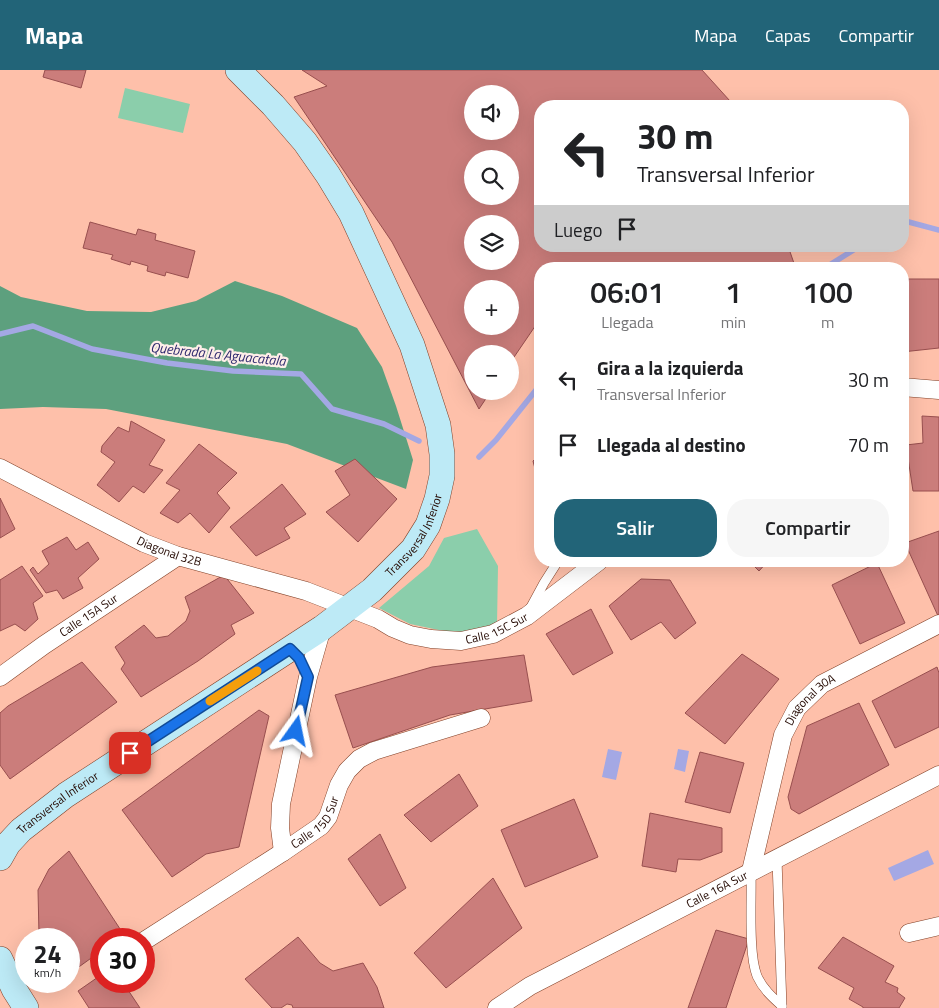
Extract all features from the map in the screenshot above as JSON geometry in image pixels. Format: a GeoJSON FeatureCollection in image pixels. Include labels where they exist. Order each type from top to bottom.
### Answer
{"type":"FeatureCollection","features":[{"type":"Feature","properties":{"kind":"main road","name":"Transversal Inferior"},"geometry":{"type":"LineString","coordinates":[[0,858],[8,844],[21,830],[66,795],[322,628],[372,590],[413,549],[428,525],[437,499],[442,476],[442,454],[438,425],[412,345],[351,213],[305,142],[273,105],[238,70]]}},
{"type":"Feature","properties":{"kind":"main road"},"geometry":{"type":"LineString","coordinates":[[0,959],[14,989],[26,1008]]}},
{"type":"Feature","properties":{"kind":"street"},"geometry":{"type":"LineString","coordinates":[[909,388],[939,390]]}},
{"type":"Feature","properties":{"kind":"street","name":"Diagonal 32B"},"geometry":{"type":"LineString","coordinates":[[0,468],[144,543],[178,556],[306,591],[350,608]]}},
{"type":"Feature","properties":{"kind":"street","name":"Calle 15A Sur"},"geometry":{"type":"LineString","coordinates":[[0,676],[44,644],[178,556]]}},
{"type":"Feature","properties":{"kind":"street","name":"Calle 15C Sur"},"geometry":{"type":"LineString","coordinates":[[350,608],[410,635],[461,641],[494,634],[526,616],[591,567]]}},
{"type":"Feature","properties":{"kind":"street"},"geometry":{"type":"LineString","coordinates":[[372,590],[378,619]]}},
{"type":"Feature","properties":{"kind":"street","name":"Diagonal 30A"},"geometry":{"type":"LineString","coordinates":[[752,871],[783,735],[797,708],[822,684],[939,624]]}},
{"type":"Feature","properties":{"kind":"street"},"geometry":{"type":"LineString","coordinates":[[284,852],[280,828],[281,804],[308,677],[322,628]]}},
{"type":"Feature","properties":{"kind":"street"},"geometry":{"type":"LineString","coordinates":[[290,649],[299,658],[308,677]]}},
{"type":"Feature","properties":{"kind":"street","name":"Calle 15D Sur"},"geometry":{"type":"LineString","coordinates":[[155,934],[284,852],[321,826],[328,817],[339,785],[347,771],[358,759],[374,751],[482,718]]}},
{"type":"Feature","properties":{"kind":"street","name":"Calle 16A Sur"},"geometry":{"type":"LineString","coordinates":[[498,1008],[530,986],[939,774]]}},
{"type":"Feature","properties":{"kind":"street"},"geometry":{"type":"LineString","coordinates":[[759,839],[777,859]]}},
{"type":"Feature","properties":{"kind":"street"},"geometry":{"type":"LineString","coordinates":[[909,933],[939,926]]}},
{"type":"Feature","properties":{"kind":"lane"},"geometry":{"type":"LineString","coordinates":[[526,616],[554,567]]}},
{"type":"Feature","properties":{"kind":"lane"},"geometry":{"type":"LineString","coordinates":[[777,859],[782,1007]]}},
{"type":"Feature","properties":{"kind":"lane"},"geometry":{"type":"LineString","coordinates":[[752,871],[752,957],[757,976],[767,993],[782,1007]]}},
{"type":"Feature","properties":{"kind":"green space"},"geometry":{"type":"Polygon","coordinates":[[[125,88],[190,104],[183,133],[118,118],[125,88]]]}},
{"type":"Feature","properties":{"kind":"green space"},"geometry":{"type":"Polygon","coordinates":[[[235,281],[282,296],[357,328],[382,367],[413,460],[406,489],[287,444],[106,409],[43,407],[0,409],[0,286],[21,297],[87,311],[151,312],[196,301],[235,281]]]}},
{"type":"Feature","properties":{"kind":"green space"},"geometry":{"type":"Polygon","coordinates":[[[477,529],[498,566],[497,625],[458,634],[410,624],[379,608],[429,566],[444,538],[477,529]]]}},
{"type":"Feature","properties":{"kind":"water"},"geometry":{"type":"Polygon","coordinates":[[[608,749],[622,752],[616,780],[602,777],[608,749]]]}},
{"type":"Feature","properties":{"kind":"water"},"geometry":{"type":"Polygon","coordinates":[[[678,749],[689,751],[685,772],[674,769],[678,749]]]}},
{"type":"Feature","properties":{"kind":"water"},"geometry":{"type":"Polygon","coordinates":[[[928,850],[934,864],[894,881],[888,868],[928,850]]]}},
{"type":"Feature","properties":{"kind":"building"},"geometry":{"type":"Polygon","coordinates":[[[45,70],[86,70],[81,88],[43,77],[45,70]]]}},
{"type":"Feature","properties":{"kind":"building"},"geometry":{"type":"Polygon","coordinates":[[[302,70],[702,70],[729,100],[534,100],[534,252],[790,252],[794,262],[534,262],[534,328],[519,350],[519,345],[464,345],[464,380],[392,242],[294,97],[327,86],[302,70]]]}},
{"type":"Feature","properties":{"kind":"building"},"geometry":{"type":"Polygon","coordinates":[[[90,222],[136,235],[138,229],[156,234],[155,240],[195,251],[188,278],[166,272],[165,276],[147,271],[148,266],[131,261],[130,265],[111,259],[113,255],[83,248],[90,222]]]}},
{"type":"Feature","properties":{"kind":"building"},"geometry":{"type":"Polygon","coordinates":[[[909,279],[939,279],[939,348],[909,351],[909,279]]]}},
{"type":"Feature","properties":{"kind":"building"},"geometry":{"type":"Polygon","coordinates":[[[474,400],[485,400],[479,409],[474,400]]]}},
{"type":"Feature","properties":{"kind":"building"},"geometry":{"type":"Polygon","coordinates":[[[922,416],[939,417],[939,491],[913,491],[909,465],[909,445],[923,443],[922,416]]]}},
{"type":"Feature","properties":{"kind":"building"},"geometry":{"type":"Polygon","coordinates":[[[131,421],[165,440],[149,465],[163,470],[144,493],[133,486],[119,502],[97,485],[115,462],[101,452],[102,446],[118,427],[129,432],[131,421]]]}},
{"type":"Feature","properties":{"kind":"building"},"geometry":{"type":"Polygon","coordinates":[[[199,444],[237,473],[217,493],[230,508],[209,533],[190,513],[178,523],[160,513],[180,490],[166,483],[199,444]]]}},
{"type":"Feature","properties":{"kind":"building"},"geometry":{"type":"Polygon","coordinates":[[[355,459],[397,499],[358,542],[326,512],[350,495],[335,471],[355,459]]]}},
{"type":"Feature","properties":{"kind":"building"},"geometry":{"type":"Polygon","coordinates":[[[282,484],[306,514],[284,528],[290,538],[256,556],[230,527],[282,484]]]}},
{"type":"Feature","properties":{"kind":"building"},"geometry":{"type":"Polygon","coordinates":[[[0,498],[15,529],[0,538],[0,498]]]}},
{"type":"Feature","properties":{"kind":"building"},"geometry":{"type":"Polygon","coordinates":[[[939,531],[939,616],[909,552],[909,542],[939,531]]]}},
{"type":"Feature","properties":{"kind":"building"},"geometry":{"type":"Polygon","coordinates":[[[67,537],[76,550],[88,542],[99,559],[78,578],[83,588],[63,599],[57,590],[46,593],[30,570],[33,567],[38,574],[49,564],[42,551],[67,537]]]}},
{"type":"Feature","properties":{"kind":"building"},"geometry":{"type":"Polygon","coordinates":[[[22,566],[43,596],[33,603],[38,619],[25,631],[15,624],[0,631],[0,580],[22,566]]]}},
{"type":"Feature","properties":{"kind":"building"},"geometry":{"type":"Polygon","coordinates":[[[869,567],[879,567],[905,623],[860,644],[832,585],[869,567]]]}},
{"type":"Feature","properties":{"kind":"building"},"geometry":{"type":"Polygon","coordinates":[[[224,575],[254,613],[231,625],[235,634],[198,661],[141,697],[121,669],[125,663],[115,647],[144,625],[156,638],[168,636],[186,621],[190,611],[185,597],[224,575]]]}},
{"type":"Feature","properties":{"kind":"building"},"geometry":{"type":"Polygon","coordinates":[[[641,579],[670,580],[696,623],[675,639],[661,622],[631,640],[609,606],[641,579]]]}},
{"type":"Feature","properties":{"kind":"building"},"geometry":{"type":"Polygon","coordinates":[[[591,609],[613,653],[573,675],[546,634],[591,609]]]}},
{"type":"Feature","properties":{"kind":"building"},"geometry":{"type":"Polygon","coordinates":[[[742,654],[779,679],[725,744],[685,713],[742,654]]]}},
{"type":"Feature","properties":{"kind":"building"},"geometry":{"type":"Polygon","coordinates":[[[524,655],[532,701],[450,715],[353,748],[335,695],[432,667],[524,655]]]}},
{"type":"Feature","properties":{"kind":"building"},"geometry":{"type":"Polygon","coordinates":[[[82,662],[117,702],[10,779],[0,765],[0,713],[8,706],[82,662]]]}},
{"type":"Feature","properties":{"kind":"building"},"geometry":{"type":"Polygon","coordinates":[[[937,667],[939,673],[939,727],[895,748],[872,701],[937,667]]]}},
{"type":"Feature","properties":{"kind":"building"},"geometry":{"type":"Polygon","coordinates":[[[859,703],[889,765],[799,814],[791,809],[788,797],[807,726],[859,703]]]}},
{"type":"Feature","properties":{"kind":"building"},"geometry":{"type":"Polygon","coordinates":[[[259,710],[269,716],[239,847],[206,854],[172,877],[122,810],[259,710]]]}},
{"type":"Feature","properties":{"kind":"building"},"geometry":{"type":"Polygon","coordinates":[[[700,752],[744,763],[730,813],[685,802],[700,752]]]}},
{"type":"Feature","properties":{"kind":"building"},"geometry":{"type":"Polygon","coordinates":[[[459,774],[478,806],[431,842],[404,815],[459,774]]]}},
{"type":"Feature","properties":{"kind":"building"},"geometry":{"type":"Polygon","coordinates":[[[574,799],[598,857],[525,887],[501,830],[574,799]]]}},
{"type":"Feature","properties":{"kind":"building"},"geometry":{"type":"Polygon","coordinates":[[[650,813],[722,828],[722,852],[700,860],[678,859],[676,872],[642,866],[650,813]]]}},
{"type":"Feature","properties":{"kind":"building"},"geometry":{"type":"Polygon","coordinates":[[[380,834],[406,888],[380,906],[348,859],[380,834]]]}},
{"type":"Feature","properties":{"kind":"building"},"geometry":{"type":"Polygon","coordinates":[[[69,851],[119,928],[90,928],[90,959],[80,966],[80,928],[39,928],[38,890],[49,869],[69,851]]]}},
{"type":"Feature","properties":{"kind":"building"},"geometry":{"type":"Polygon","coordinates":[[[493,878],[522,928],[446,988],[414,953],[493,878]]]}},
{"type":"Feature","properties":{"kind":"building"},"geometry":{"type":"Polygon","coordinates":[[[716,930],[749,939],[726,1008],[688,1008],[716,930]]]}},
{"type":"Feature","properties":{"kind":"building"},"geometry":{"type":"Polygon","coordinates":[[[298,937],[320,963],[333,971],[363,963],[377,987],[384,1008],[293,1008],[292,1005],[287,1004],[281,1008],[272,1008],[245,979],[298,937]]]}},
{"type":"Feature","properties":{"kind":"building"},"geometry":{"type":"Polygon","coordinates":[[[843,937],[894,966],[885,982],[898,988],[897,992],[905,998],[899,1008],[863,1008],[849,999],[854,988],[818,968],[843,937]]]}},
{"type":"Feature","properties":{"kind":"building"},"geometry":{"type":"Polygon","coordinates":[[[90,983],[90,993],[130,993],[140,1008],[89,1008],[79,993],[80,990],[90,983]]]}},
{"type":"Feature","properties":{"kind":"waterway","name":"Quebrada La Aguacatala"},"geometry":{"type":"LineString","coordinates":[[909,222],[939,230]]}},
{"type":"Feature","properties":{"kind":"waterway","name":"Quebrada La Aguacatala"},"geometry":{"type":"LineString","coordinates":[[834,262],[850,252]]}},
{"type":"Feature","properties":{"kind":"waterway","name":"Quebrada La Aguacatala"},"geometry":{"type":"LineString","coordinates":[[0,334],[33,326],[92,349],[167,363],[233,371],[301,374],[332,409],[384,424],[419,441]]}},
{"type":"Feature","properties":{"kind":"waterway","name":"Quebrada La Aguacatala"},"geometry":{"type":"LineString","coordinates":[[479,457],[496,440],[534,392]]}},
{"type":"Feature","properties":{"kind":"slow traffic"},"geometry":{"type":"LineString","coordinates":[[210,701],[257,671]]}},
{"type":"Feature","properties":{"kind":"route"},"geometry":{"type":"LineString","coordinates":[[130,753],[290,649],[299,658],[308,677],[296,731]]}}]}
